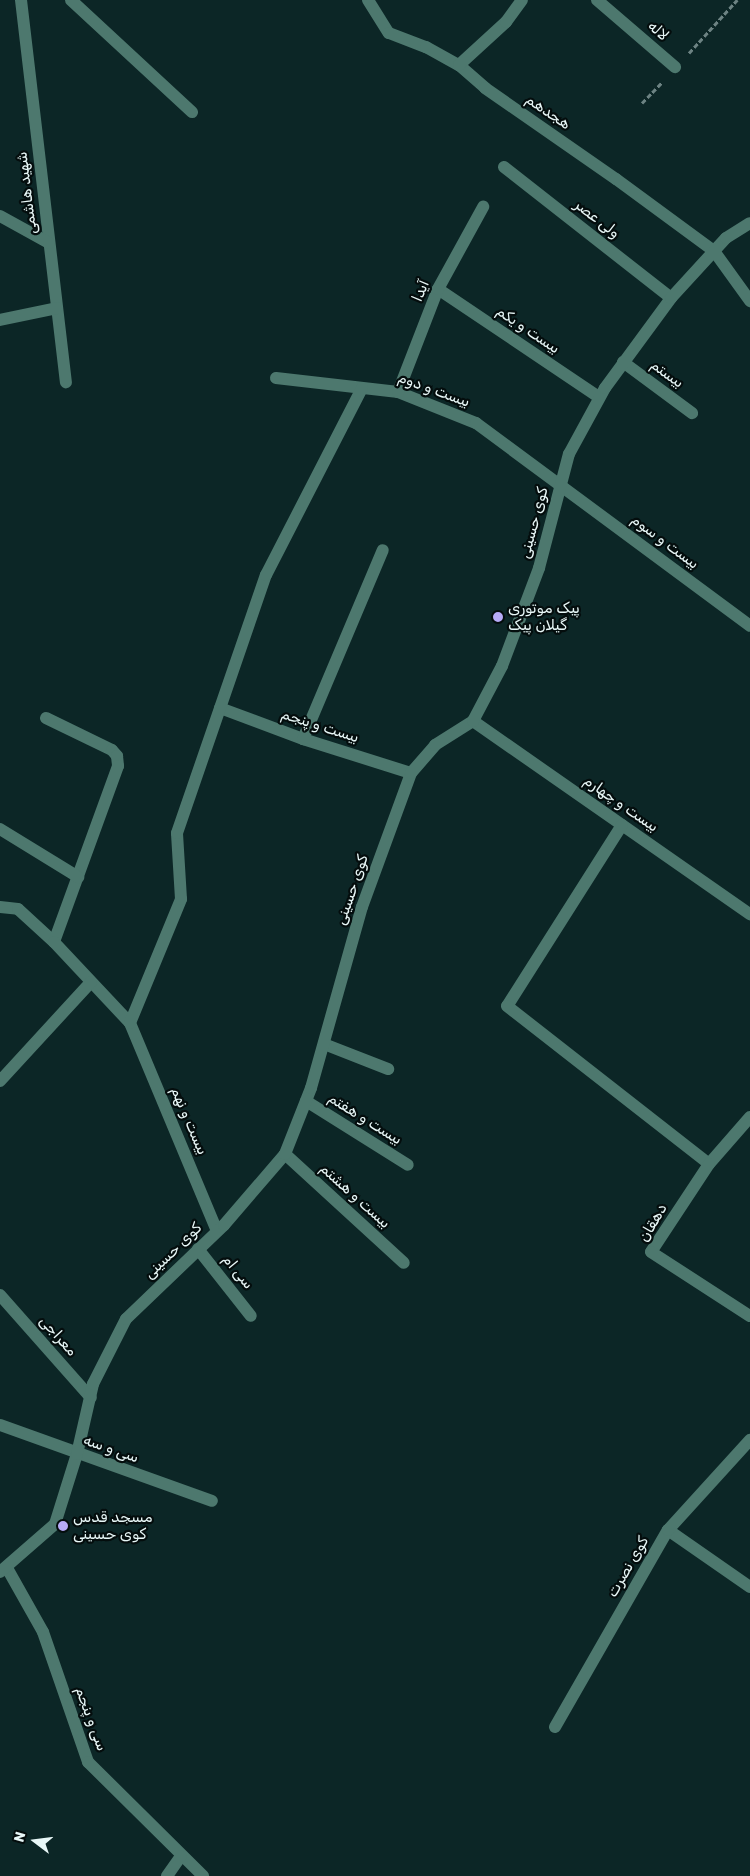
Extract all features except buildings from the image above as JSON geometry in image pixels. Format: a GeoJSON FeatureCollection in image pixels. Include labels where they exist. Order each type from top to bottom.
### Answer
{"type":"FeatureCollection","features":[{"type":"Feature","properties":{"kind":"street","name":"شهید هاشمی"},"geometry":{"type":"LineString","coordinates":[[21,0],[66,382]]}},
{"type":"Feature","properties":{"kind":"street"},"geometry":{"type":"LineString","coordinates":[[71,0],[192,112]]}},
{"type":"Feature","properties":{"kind":"street","name":"هجدهم"},"geometry":{"type":"LineString","coordinates":[[368,0],[389,33],[426,47],[458,65],[485,88],[616,178],[714,251],[750,302]]}},
{"type":"Feature","properties":{"kind":"street"},"geometry":{"type":"LineString","coordinates":[[458,65],[506,22],[522,0]]}},
{"type":"Feature","properties":{"kind":"street","name":"لاله"},"geometry":{"type":"LineString","coordinates":[[598,0],[675,67]]}},
{"type":"Feature","properties":{"kind":"street","name":"ولی عصر"},"geometry":{"type":"LineString","coordinates":[[504,167],[671,298]]}},
{"type":"Feature","properties":{"kind":"street","name":"آیدا"},"geometry":{"type":"LineString","coordinates":[[398,392],[438,289],[483,207]]}},
{"type":"Feature","properties":{"kind":"street"},"geometry":{"type":"LineString","coordinates":[[0,216],[49,243]]}},
{"type":"Feature","properties":{"kind":"street","name":"کوی حسینی"},"geometry":{"type":"LineString","coordinates":[[3,1570],[55,1524],[77,1454],[93,1384],[126,1319],[217,1231],[285,1154],[306,1101],[324,1044],[362,906],[411,773],[435,745],[473,720],[502,666],[539,568],[569,454],[600,397],[623,362],[671,298],[714,251],[750,223]]}},
{"type":"Feature","properties":{"kind":"street","name":"بیست و یکم"},"geometry":{"type":"LineString","coordinates":[[438,289],[600,397]]}},
{"type":"Feature","properties":{"kind":"street"},"geometry":{"type":"LineString","coordinates":[[0,320],[57,308]]}},
{"type":"Feature","properties":{"kind":"street","name":"بیستم"},"geometry":{"type":"LineString","coordinates":[[623,362],[692,413]]}},
{"type":"Feature","properties":{"kind":"street","name":"بیست و دوم"},"geometry":{"type":"LineString","coordinates":[[276,378],[398,392],[476,423],[561,484]]}},
{"type":"Feature","properties":{"kind":"street"},"geometry":{"type":"LineString","coordinates":[[0,907],[18,909],[54,942],[130,1023],[181,899],[177,833],[266,575],[362,388]]}},
{"type":"Feature","properties":{"kind":"street","name":"بیست و سوم"},"geometry":{"type":"LineString","coordinates":[[561,484],[750,626]]}},
{"type":"Feature","properties":{"kind":"street"},"geometry":{"type":"LineString","coordinates":[[303,739],[383,550]]}},
{"type":"Feature","properties":{"kind":"street","name":"بیست و پنجم"},"geometry":{"type":"LineString","coordinates":[[220,708],[303,739],[411,773]]}},
{"type":"Feature","properties":{"kind":"street"},"geometry":{"type":"LineString","coordinates":[[46,718],[112,750],[117,756],[118,766],[54,942]]}},
{"type":"Feature","properties":{"kind":"street","name":"بیست و چهارم"},"geometry":{"type":"LineString","coordinates":[[473,720],[750,914]]}},
{"type":"Feature","properties":{"kind":"street"},"geometry":{"type":"LineString","coordinates":[[622,825],[507,1006],[709,1164]]}},
{"type":"Feature","properties":{"kind":"street"},"geometry":{"type":"LineString","coordinates":[[0,830],[78,877]]}},
{"type":"Feature","properties":{"kind":"street"},"geometry":{"type":"LineString","coordinates":[[0,1081],[91,982]]}},
{"type":"Feature","properties":{"kind":"street","name":"بیست و نهم"},"geometry":{"type":"LineString","coordinates":[[130,1023],[217,1231]]}},
{"type":"Feature","properties":{"kind":"street"},"geometry":{"type":"LineString","coordinates":[[324,1044],[388,1069]]}},
{"type":"Feature","properties":{"kind":"street","name":"بیست و هفتم"},"geometry":{"type":"LineString","coordinates":[[306,1101],[408,1165]]}},
{"type":"Feature","properties":{"kind":"street","name":"دهقان"},"geometry":{"type":"LineString","coordinates":[[749,1120],[709,1164],[651,1252],[750,1316]]}},
{"type":"Feature","properties":{"kind":"street","name":"بیست و هشتم"},"geometry":{"type":"LineString","coordinates":[[285,1154],[404,1263]]}},
{"type":"Feature","properties":{"kind":"street","name":"سی ام"},"geometry":{"type":"LineString","coordinates":[[198,1249],[251,1316]]}},
{"type":"Feature","properties":{"kind":"street","name":"معراجی"},"geometry":{"type":"LineString","coordinates":[[0,1296],[91,1398]]}},
{"type":"Feature","properties":{"kind":"street","name":"سی و سه"},"geometry":{"type":"LineString","coordinates":[[0,1425],[212,1501]]}},
{"type":"Feature","properties":{"kind":"street","name":"کوی نصرت"},"geometry":{"type":"LineString","coordinates":[[555,1727],[668,1530],[750,1440]]}},
{"type":"Feature","properties":{"kind":"street"},"geometry":{"type":"LineString","coordinates":[[668,1530],[750,1588]]}},
{"type":"Feature","properties":{"kind":"street","name":"سی و پنجم"},"geometry":{"type":"LineString","coordinates":[[3,1570],[43,1632],[88,1762],[203,1876]]}},
{"type":"Feature","properties":{"kind":"street"},"geometry":{"type":"LineString","coordinates":[[167,1876],[181,1856]]}},
{"type":"Feature","properties":{"kind":"place","name":"پیک موتوری گیلان پیک"},"geometry":{"type":"Point","coordinates":[498,617]}},
{"type":"Feature","properties":{"kind":"place","name":"مسجد قدس کوی حسینی"},"geometry":{"type":"Point","coordinates":[63,1526]}}]}
